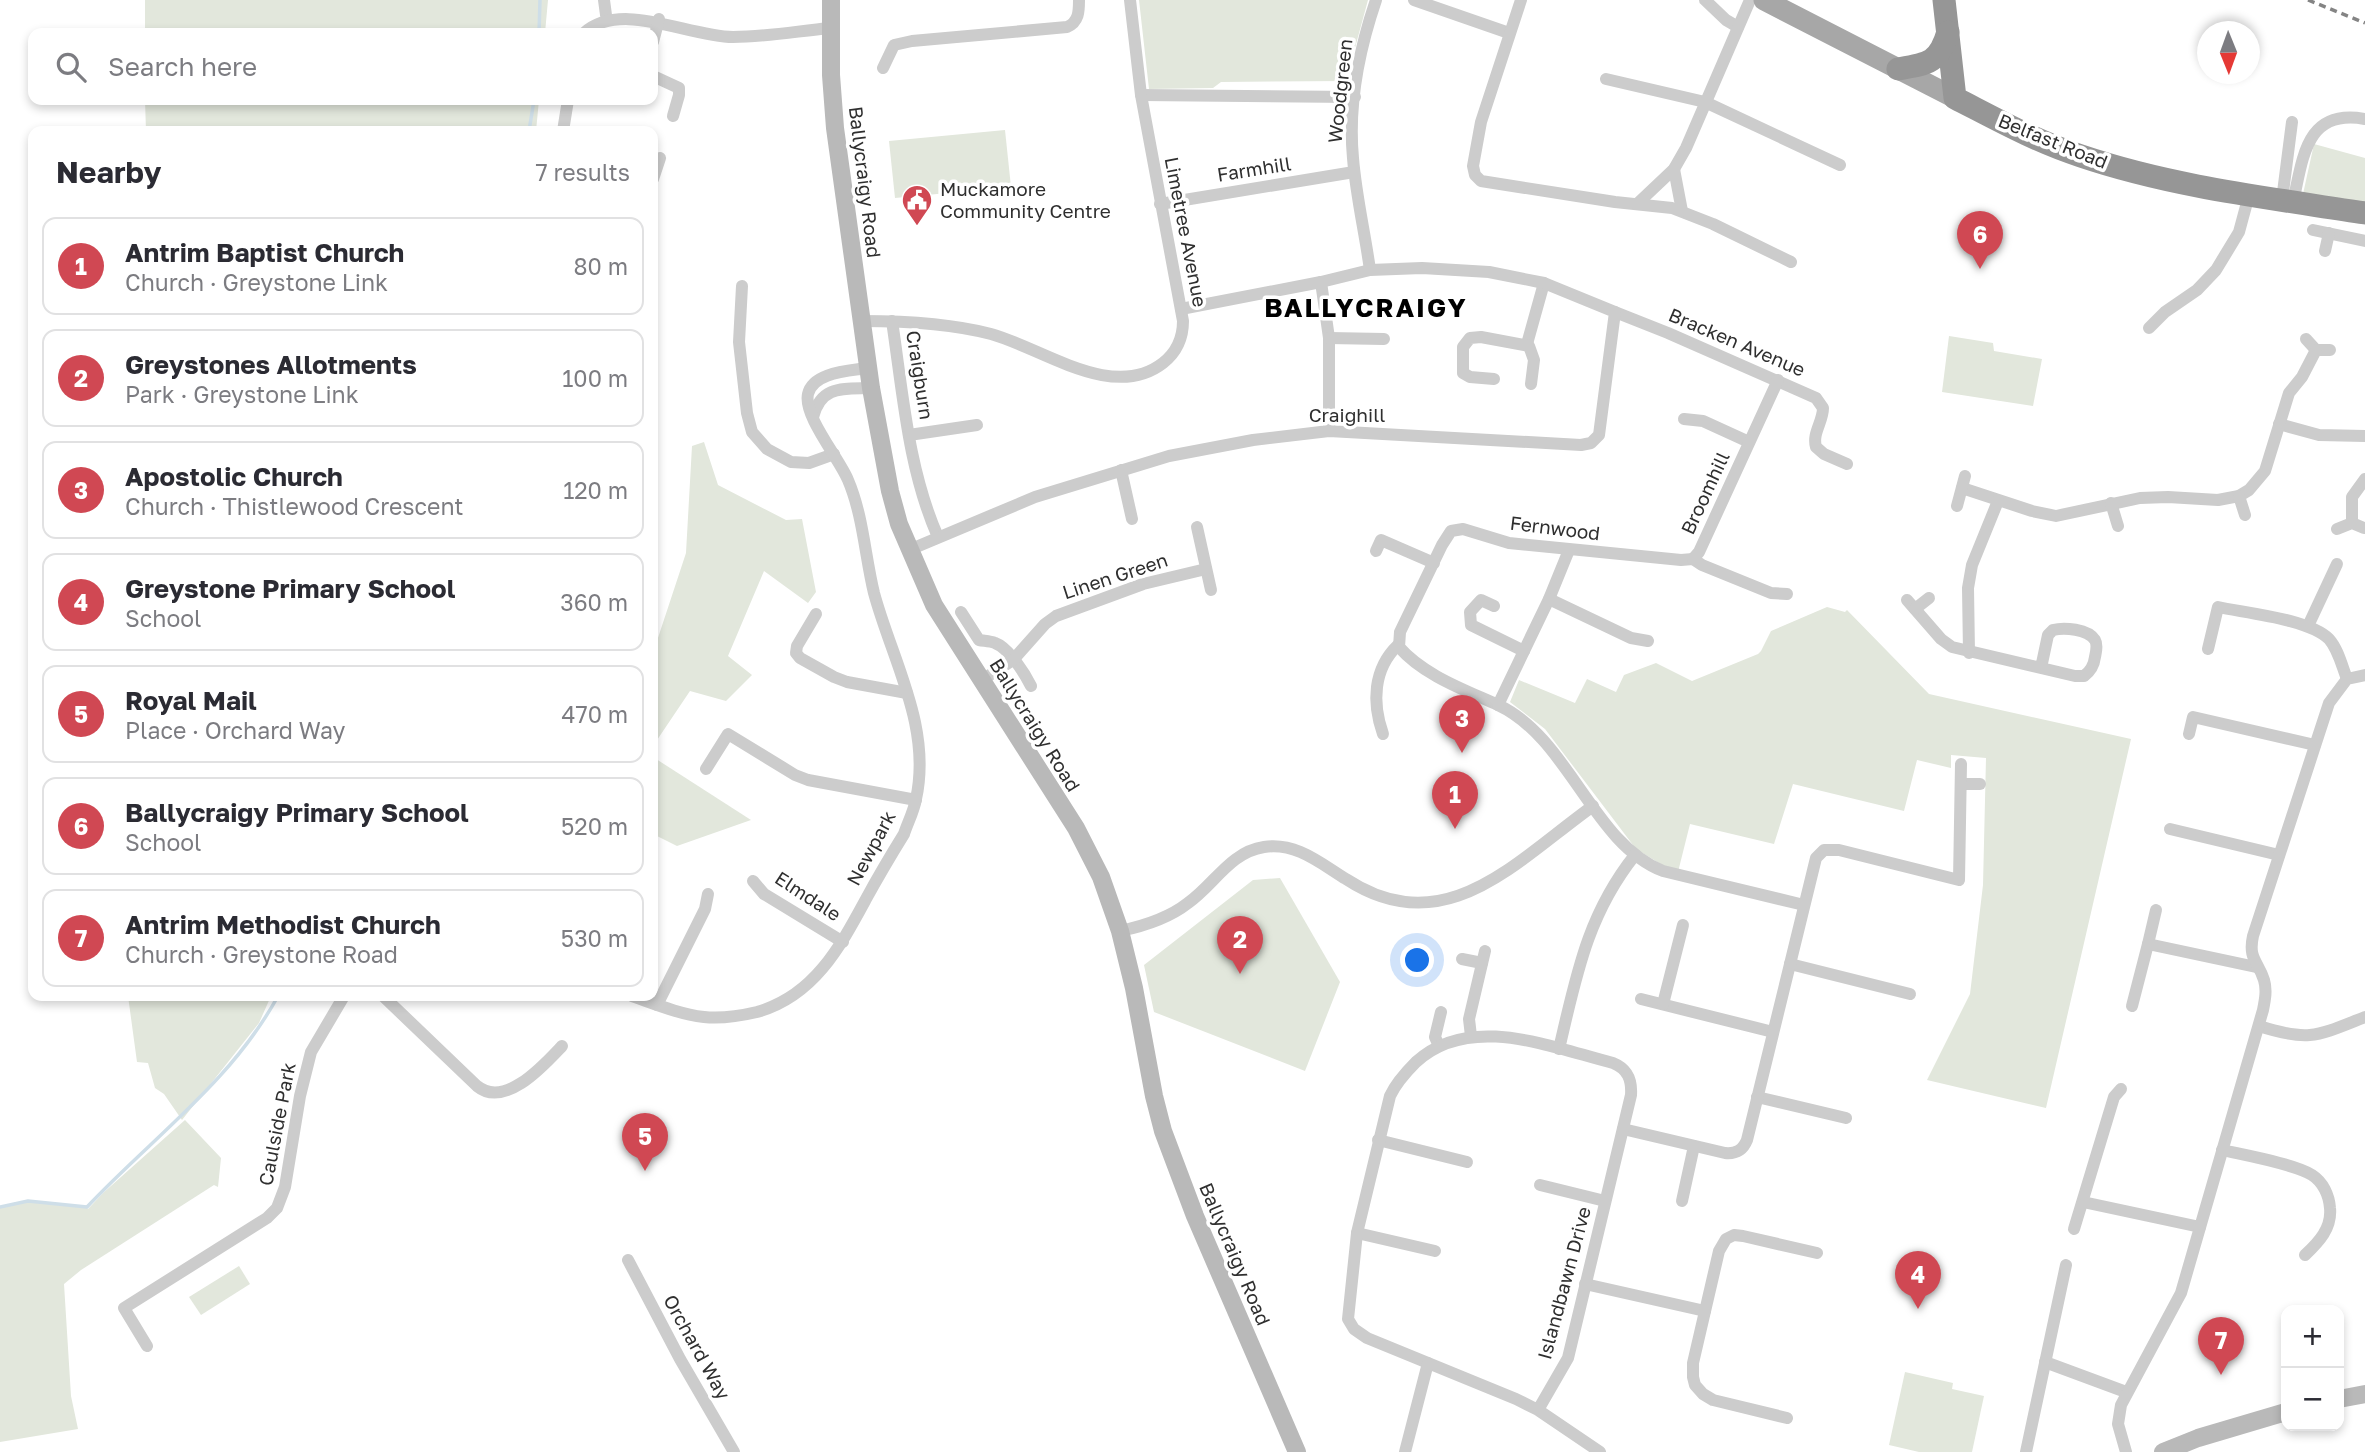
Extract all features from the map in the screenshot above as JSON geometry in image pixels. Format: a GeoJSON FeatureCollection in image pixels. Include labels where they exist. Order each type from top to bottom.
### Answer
{"type":"FeatureCollection","features":[{"type":"Feature","properties":{"kind":"highway"},"geometry":{"type":"LineString","coordinates":[[1944,0],[1955,98]]}},
{"type":"Feature","properties":{"kind":"highway"},"geometry":{"type":"LineString","coordinates":[[1898,69],[1930,62],[1944,47],[1948,32]]}},
{"type":"Feature","properties":{"kind":"highway","name":"Belfast Road"},"geometry":{"type":"LineString","coordinates":[[1955,98],[2034,138],[2080,156],[2140,173],[2249,195],[2365,213]]}},
{"type":"Feature","properties":{"kind":"main road","name":"Ballycraigy Road"},"geometry":{"type":"LineString","coordinates":[[831,0],[835,128],[867,368],[890,491],[909,550],[934,605],[1089,852],[1104,886],[1120,931],[1134,988],[1163,1131],[1195,1216],[1297,1452]]}},
{"type":"Feature","properties":{"kind":"main road","name":"Belfast Road"},"geometry":{"type":"LineString","coordinates":[[1764,0],[1955,98]]}},
{"type":"Feature","properties":{"kind":"main road"},"geometry":{"type":"LineString","coordinates":[[2344,1398],[2365,1394]]}},
{"type":"Feature","properties":{"kind":"main road"},"geometry":{"type":"LineString","coordinates":[[2164,1452],[2198,1438],[2281,1413]]}},
{"type":"Feature","properties":{"kind":"street"},"geometry":{"type":"LineString","coordinates":[[604,0],[606,15]]}},
{"type":"Feature","properties":{"kind":"street"},"geometry":{"type":"LineString","coordinates":[[883,68],[894,45],[912,41],[1068,27],[1077,17],[1079,0]]}},
{"type":"Feature","properties":{"kind":"street","name":"Limetree Avenue"},"geometry":{"type":"LineString","coordinates":[[862,321],[935,324],[979,331],[1106,377],[1147,372],[1171,356],[1179,344],[1183,329],[1181,309],[1141,95],[1130,0]]}},
{"type":"Feature","properties":{"kind":"street","name":"Woodgreen"},"geometry":{"type":"LineString","coordinates":[[1370,270],[1354,172],[1352,142],[1362,44],[1376,0]]}},
{"type":"Feature","properties":{"kind":"street"},"geometry":{"type":"LineString","coordinates":[[1414,0],[1509,33]]}},
{"type":"Feature","properties":{"kind":"street"},"geometry":{"type":"LineString","coordinates":[[1521,0],[1481,122],[1474,158],[1475,175],[1481,181],[1682,211],[1791,261]]}},
{"type":"Feature","properties":{"kind":"street"},"geometry":{"type":"LineString","coordinates":[[1705,0],[1726,20],[1738,27]]}},
{"type":"Feature","properties":{"kind":"street"},"geometry":{"type":"LineString","coordinates":[[1637,204],[1674,169],[1697,125],[1750,0]]}},
{"type":"Feature","properties":{"kind":"street"},"geometry":{"type":"LineString","coordinates":[[589,28],[606,15],[628,13],[732,37],[830,28]]}},
{"type":"Feature","properties":{"kind":"street"},"geometry":{"type":"LineString","coordinates":[[657,28],[659,19]]}},
{"type":"Feature","properties":{"kind":"street"},"geometry":{"type":"LineString","coordinates":[[658,78],[679,88],[680,95],[673,116]]}},
{"type":"Feature","properties":{"kind":"street"},"geometry":{"type":"LineString","coordinates":[[1606,79],[1705,102],[1840,165]]}},
{"type":"Feature","properties":{"kind":"street"},"geometry":{"type":"LineString","coordinates":[[1141,95],[1355,97]]}},
{"type":"Feature","properties":{"kind":"street"},"geometry":{"type":"LineString","coordinates":[[564,126],[567,105]]}},
{"type":"Feature","properties":{"kind":"street"},"geometry":{"type":"LineString","coordinates":[[2288,201],[2312,135],[2338,120],[2365,119]]}},
{"type":"Feature","properties":{"kind":"street"},"geometry":{"type":"LineString","coordinates":[[2288,201],[2292,122]]}},
{"type":"Feature","properties":{"kind":"street"},"geometry":{"type":"LineString","coordinates":[[658,164],[660,158]]}},
{"type":"Feature","properties":{"kind":"street"},"geometry":{"type":"LineString","coordinates":[[1674,169],[1682,211]]}},
{"type":"Feature","properties":{"kind":"street","name":"Farmhill"},"geometry":{"type":"LineString","coordinates":[[1160,204],[1354,172]]}},
{"type":"Feature","properties":{"kind":"street"},"geometry":{"type":"LineString","coordinates":[[2149,328],[2165,312],[2197,290],[2217,270],[2239,232],[2249,195]]}},
{"type":"Feature","properties":{"kind":"street"},"geometry":{"type":"LineString","coordinates":[[2313,230],[2365,240]]}},
{"type":"Feature","properties":{"kind":"street"},"geometry":{"type":"LineString","coordinates":[[2325,251],[2329,233]]}},
{"type":"Feature","properties":{"kind":"street"},"geometry":{"type":"LineString","coordinates":[[1181,309],[1370,270],[1422,268],[1489,272],[1544,283],[1615,312]]}},
{"type":"Feature","properties":{"kind":"street"},"geometry":{"type":"LineString","coordinates":[[1321,282],[1329,338],[1329,431]]}},
{"type":"Feature","properties":{"kind":"street"},"geometry":{"type":"LineString","coordinates":[[1527,344],[1544,283]]}},
{"type":"Feature","properties":{"kind":"street"},"geometry":{"type":"LineString","coordinates":[[742,286],[739,342],[747,413],[752,432],[768,449],[791,462],[809,463],[834,454]]}},
{"type":"Feature","properties":{"kind":"street","name":"Bracken Avenue"},"geometry":{"type":"LineString","coordinates":[[1615,312],[1816,398],[1821,402],[1823,415],[1815,436],[1816,447],[1824,454],[1847,464]]}},
{"type":"Feature","properties":{"kind":"street","name":"Craighill"},"geometry":{"type":"LineString","coordinates":[[909,550],[1035,497],[1121,470],[1219,445],[1329,431],[1569,445],[1591,443],[1597,439],[1600,431],[1615,312]]}},
{"type":"Feature","properties":{"kind":"street","name":"Craigburn"},"geometry":{"type":"LineString","coordinates":[[892,321],[909,435],[921,492],[938,537]]}},
{"type":"Feature","properties":{"kind":"street"},"geometry":{"type":"LineString","coordinates":[[1494,379],[1470,377],[1464,373],[1462,361],[1466,341],[1481,337],[1527,344],[1533,353],[1531,384]]}},
{"type":"Feature","properties":{"kind":"street"},"geometry":{"type":"LineString","coordinates":[[1329,338],[1384,339]]}},
{"type":"Feature","properties":{"kind":"street"},"geometry":{"type":"LineString","coordinates":[[2306,339],[2316,350],[2330,350]]}},
{"type":"Feature","properties":{"kind":"street"},"geometry":{"type":"LineString","coordinates":[[1957,506],[1964,482],[1998,501],[2056,516],[2140,498],[2218,500],[2239,496],[2249,490],[2265,471],[2289,393],[2309,366],[2316,350]]}},
{"type":"Feature","properties":{"kind":"street","name":"Newpark"},"geometry":{"type":"LineString","coordinates":[[646,1001],[704,1017],[744,1015],[764,1010],[800,992],[814,980],[843,942],[904,834],[916,800],[919,750],[908,693],[875,596],[848,480],[813,417],[807,399],[814,383],[832,375],[867,368]]}},
{"type":"Feature","properties":{"kind":"street","name":"Broomhill"},"geometry":{"type":"LineString","coordinates":[[1693,559],[1699,552],[1777,380]]}},
{"type":"Feature","properties":{"kind":"street"},"geometry":{"type":"LineString","coordinates":[[813,417],[818,401],[827,393],[871,388]]}},
{"type":"Feature","properties":{"kind":"street","name":"Broomhill"},"geometry":{"type":"LineString","coordinates":[[1684,419],[1703,421],[1749,442]]}},
{"type":"Feature","properties":{"kind":"street"},"geometry":{"type":"LineString","coordinates":[[2279,424],[2319,435],[2365,436]]}},
{"type":"Feature","properties":{"kind":"street","name":"Craigburn"},"geometry":{"type":"LineString","coordinates":[[909,435],[977,425]]}},
{"type":"Feature","properties":{"kind":"street"},"geometry":{"type":"LineString","coordinates":[[1121,470],[1132,519]]}},
{"type":"Feature","properties":{"kind":"street"},"geometry":{"type":"LineString","coordinates":[[2352,523],[2352,497],[2365,479]]}},
{"type":"Feature","properties":{"kind":"street"},"geometry":{"type":"LineString","coordinates":[[2239,496],[2245,514]]}},
{"type":"Feature","properties":{"kind":"street"},"geometry":{"type":"LineString","coordinates":[[1969,653],[1968,588],[1972,565],[1998,501]]}},
{"type":"Feature","properties":{"kind":"street"},"geometry":{"type":"LineString","coordinates":[[2111,503],[2118,526]]}},
{"type":"Feature","properties":{"kind":"street"},"geometry":{"type":"LineString","coordinates":[[2337,529],[2352,523],[2364,528]]}},
{"type":"Feature","properties":{"kind":"street"},"geometry":{"type":"LineString","coordinates":[[1197,527],[1211,590]]}},
{"type":"Feature","properties":{"kind":"street","name":"Fernwood"},"geometry":{"type":"LineString","coordinates":[[1383,734],[1376,708],[1376,691],[1384,664],[1398,645],[1400,632],[1451,531],[1459,529],[1505,542],[1569,550],[1693,559]]}},
{"type":"Feature","properties":{"kind":"street"},"geometry":{"type":"LineString","coordinates":[[1376,551],[1381,541],[1434,563]]}},
{"type":"Feature","properties":{"kind":"street"},"geometry":{"type":"LineString","coordinates":[[1497,705],[1549,599],[1569,550]]}},
{"type":"Feature","properties":{"kind":"street"},"geometry":{"type":"LineString","coordinates":[[1693,559],[1771,593],[1787,594]]}},
{"type":"Feature","properties":{"kind":"street"},"geometry":{"type":"LineString","coordinates":[[2308,626],[2337,564]]}},
{"type":"Feature","properties":{"kind":"street","name":"Linen Green"},"geometry":{"type":"LineString","coordinates":[[982,680],[1013,660],[1045,624],[1056,616],[1143,584],[1206,569]]}},
{"type":"Feature","properties":{"kind":"street"},"geometry":{"type":"LineString","coordinates":[[1929,598],[1911,604],[1946,643],[1969,653],[2075,676],[2084,676],[2095,661],[2095,640],[2071,629],[2053,630],[2048,635],[2041,668]]}},
{"type":"Feature","properties":{"kind":"street"},"geometry":{"type":"LineString","coordinates":[[1549,599],[1631,638],[1648,641]]}},
{"type":"Feature","properties":{"kind":"street"},"geometry":{"type":"LineString","coordinates":[[1494,606],[1481,600],[1470,612],[1471,625],[1524,651]]}},
{"type":"Feature","properties":{"kind":"street"},"geometry":{"type":"LineString","coordinates":[[2208,649],[2218,607],[2308,626],[2328,638],[2334,645],[2347,679]]}},
{"type":"Feature","properties":{"kind":"street"},"geometry":{"type":"LineString","coordinates":[[961,612],[979,640],[1003,647],[1031,686]]}},
{"type":"Feature","properties":{"kind":"street"},"geometry":{"type":"LineString","coordinates":[[816,614],[796,648],[800,658],[846,682],[908,693]]}},
{"type":"Feature","properties":{"kind":"street"},"geometry":{"type":"LineString","coordinates":[[1398,645],[1409,657],[1434,674],[1518,716],[1556,755],[1594,806],[1643,862],[1663,871],[1804,905]]}},
{"type":"Feature","properties":{"kind":"street"},"geometry":{"type":"LineString","coordinates":[[2126,1452],[2118,1419],[2126,1392],[2181,1293],[2266,998],[2264,979],[2256,967],[2251,946],[2329,703],[2347,679],[2365,675]]}},
{"type":"Feature","properties":{"kind":"street"},"geometry":{"type":"LineString","coordinates":[[2189,734],[2193,717],[2315,745]]}},
{"type":"Feature","properties":{"kind":"street"},"geometry":{"type":"LineString","coordinates":[[706,769],[728,734],[795,775],[808,780],[916,800]]}},
{"type":"Feature","properties":{"kind":"street"},"geometry":{"type":"LineString","coordinates":[[1623,1129],[1726,1153],[1740,1150],[1747,1139],[1816,858],[1822,851],[1830,849],[1959,880],[1961,764]]}},
{"type":"Feature","properties":{"kind":"street"},"geometry":{"type":"LineString","coordinates":[[1961,784],[1980,784]]}},
{"type":"Feature","properties":{"kind":"street"},"geometry":{"type":"LineString","coordinates":[[1120,931],[1150,923],[1179,910],[1233,861],[1249,851],[1265,847],[1284,847],[1304,853],[1358,888],[1388,899],[1416,903],[1447,900],[1484,886],[1594,806]]}},
{"type":"Feature","properties":{"kind":"street"},"geometry":{"type":"LineString","coordinates":[[2171,829],[2279,855]]}},
{"type":"Feature","properties":{"kind":"street"},"geometry":{"type":"LineString","coordinates":[[1600,1452],[1538,1410],[1516,1399],[1367,1338],[1349,1324],[1347,1312],[1357,1233],[1378,1140],[1395,1086],[1419,1059],[1440,1046],[1471,1036],[1507,1037],[1559,1049],[1586,941],[1610,890],[1635,855]]}},
{"type":"Feature","properties":{"kind":"street","name":"Elmdale"},"geometry":{"type":"LineString","coordinates":[[753,881],[764,894],[843,942]]}},
{"type":"Feature","properties":{"kind":"street"},"geometry":{"type":"LineString","coordinates":[[657,1005],[705,909],[708,894]]}},
{"type":"Feature","properties":{"kind":"street"},"geometry":{"type":"LineString","coordinates":[[2132,1006],[2157,911]]}},
{"type":"Feature","properties":{"kind":"street"},"geometry":{"type":"LineString","coordinates":[[1663,1004],[1683,925]]}},
{"type":"Feature","properties":{"kind":"street"},"geometry":{"type":"LineString","coordinates":[[2148,944],[2256,967]]}},
{"type":"Feature","properties":{"kind":"street"},"geometry":{"type":"LineString","coordinates":[[1462,958],[1483,957],[1469,1019],[1471,1036]]}},
{"type":"Feature","properties":{"kind":"street"},"geometry":{"type":"LineString","coordinates":[[1790,964],[1910,994]]}},
{"type":"Feature","properties":{"kind":"street"},"geometry":{"type":"LineString","coordinates":[[1641,999],[1773,1032]]}},
{"type":"Feature","properties":{"kind":"street","name":"Caulside Park"},"geometry":{"type":"LineString","coordinates":[[146,1346],[124,1308],[267,1218],[277,1208],[285,1187],[305,1071],[320,1035],[341,1001]]}},
{"type":"Feature","properties":{"kind":"street"},"geometry":{"type":"LineString","coordinates":[[388,1001],[477,1086],[488,1092],[504,1090],[530,1078],[562,1046]]}},
{"type":"Feature","properties":{"kind":"street"},"geometry":{"type":"LineString","coordinates":[[1440,1046],[1435,1037],[1441,1012]]}},
{"type":"Feature","properties":{"kind":"street"},"geometry":{"type":"LineString","coordinates":[[2259,1026],[2285,1034],[2314,1036],[2365,1017]]}},
{"type":"Feature","properties":{"kind":"street","name":"Islandbawn Drive"},"geometry":{"type":"LineString","coordinates":[[1538,1410],[1568,1358],[1631,1095],[1630,1079],[1620,1066],[1559,1049]]}},
{"type":"Feature","properties":{"kind":"street"},"geometry":{"type":"LineString","coordinates":[[2074,1229],[2114,1097],[2121,1089]]}},
{"type":"Feature","properties":{"kind":"street"},"geometry":{"type":"LineString","coordinates":[[1757,1097],[1846,1118]]}},
{"type":"Feature","properties":{"kind":"street"},"geometry":{"type":"LineString","coordinates":[[1378,1140],[1467,1161]]}},
{"type":"Feature","properties":{"kind":"street"},"geometry":{"type":"LineString","coordinates":[[1682,1201],[1694,1146]]}},
{"type":"Feature","properties":{"kind":"street"},"geometry":{"type":"LineString","coordinates":[[2222,1150],[2305,1171],[2321,1183],[2327,1194],[2330,1216],[2322,1237],[2305,1255]]}},
{"type":"Feature","properties":{"kind":"street","name":"Islandbawn Drive"},"geometry":{"type":"LineString","coordinates":[[1540,1185],[1605,1201]]}},
{"type":"Feature","properties":{"kind":"street"},"geometry":{"type":"LineString","coordinates":[[2083,1202],[2200,1227]]}},
{"type":"Feature","properties":{"kind":"street"},"geometry":{"type":"LineString","coordinates":[[1357,1233],[1435,1251]]}},
{"type":"Feature","properties":{"kind":"street"},"geometry":{"type":"LineString","coordinates":[[1787,1418],[1705,1396],[1693,1380],[1693,1370],[1721,1247],[1727,1238],[1743,1236],[1817,1253]]}},
{"type":"Feature","properties":{"kind":"street","name":"Orchard Way"},"geometry":{"type":"LineString","coordinates":[[628,1259],[680,1359],[734,1452]]}},
{"type":"Feature","properties":{"kind":"street"},"geometry":{"type":"LineString","coordinates":[[2026,1452],[2066,1265]]}},
{"type":"Feature","properties":{"kind":"street"},"geometry":{"type":"LineString","coordinates":[[1585,1284],[1705,1311]]}},
{"type":"Feature","properties":{"kind":"street"},"geometry":{"type":"LineString","coordinates":[[2045,1362],[2126,1392]]}},
{"type":"Feature","properties":{"kind":"street"},"geometry":{"type":"LineString","coordinates":[[1405,1452],[1428,1363]]}},
{"type":"Feature","properties":{"kind":"shaded area"},"geometry":{"type":"Polygon","coordinates":[[[145,0],[548,0],[545,28],[145,28],[145,0]]]}},
{"type":"Feature","properties":{"kind":"shaded area"},"geometry":{"type":"Polygon","coordinates":[[[1139,0],[1368,0],[1346,81],[1221,82],[1213,88],[1149,89],[1139,0]]]}},
{"type":"Feature","properties":{"kind":"shaded area"},"geometry":{"type":"Polygon","coordinates":[[[145,105],[539,105],[536,126],[146,126],[145,105]]]}},
{"type":"Feature","properties":{"kind":"shaded area"},"geometry":{"type":"Polygon","coordinates":[[[1005,130],[1011,187],[895,198],[889,141],[1005,130]]]}},
{"type":"Feature","properties":{"kind":"shaded area"},"geometry":{"type":"Polygon","coordinates":[[[2314,144],[2365,158],[2365,203],[2303,194],[2314,144]]]}},
{"type":"Feature","properties":{"kind":"shaded area"},"geometry":{"type":"Polygon","coordinates":[[[1949,336],[1993,343],[1994,351],[2042,359],[2033,406],[1942,392],[1949,336]]]}},
{"type":"Feature","properties":{"kind":"shaded area"},"geometry":{"type":"Polygon","coordinates":[[[704,442],[718,485],[786,520],[802,519],[816,592],[808,603],[764,571],[728,656],[752,675],[726,701],[690,691],[658,739],[658,638],[686,553],[692,446],[704,442]]]}},
{"type":"Feature","properties":{"kind":"shaded area"},"geometry":{"type":"Polygon","coordinates":[[[1827,607],[1845,612],[1847,610],[1929,694],[2131,739],[2046,1108],[1927,1080],[1970,994],[1983,885],[1986,758],[1951,755],[1951,768],[1917,760],[1904,811],[1793,784],[1774,844],[1690,824],[1678,872],[1636,849],[1545,729],[1510,702],[1519,680],[1575,703],[1587,679],[1616,692],[1624,675],[1656,663],[1692,681],[1758,654],[1771,631],[1827,607]]]}},
{"type":"Feature","properties":{"kind":"shaded area"},"geometry":{"type":"Polygon","coordinates":[[[658,760],[751,820],[677,846],[658,836],[658,760]]]}},
{"type":"Feature","properties":{"kind":"shaded area"},"geometry":{"type":"Polygon","coordinates":[[[1280,878],[1340,982],[1305,1071],[1154,1012],[1144,965],[1253,880],[1280,878]]]}},
{"type":"Feature","properties":{"kind":"shaded area"},"geometry":{"type":"Polygon","coordinates":[[[129,1001],[269,1001],[259,1023],[182,1120],[164,1094],[155,1088],[148,1063],[137,1062],[129,1001]]]}},
{"type":"Feature","properties":{"kind":"shaded area"},"geometry":{"type":"Polygon","coordinates":[[[185,1120],[221,1158],[218,1187],[214,1185],[81,1270],[64,1284],[71,1396],[78,1429],[0,1442],[0,1207],[28,1201],[88,1209],[185,1120]]]}},
{"type":"Feature","properties":{"kind":"shaded area"},"geometry":{"type":"Polygon","coordinates":[[[239,1266],[250,1284],[201,1315],[189,1297],[239,1266]]]}},
{"type":"Feature","properties":{"kind":"shaded area"},"geometry":{"type":"Polygon","coordinates":[[[1905,1372],[1953,1383],[1952,1389],[1984,1396],[1972,1452],[1919,1452],[1889,1445],[1905,1372]]]}},
{"type":"Feature","properties":{"kind":"waterway"},"geometry":{"type":"LineString","coordinates":[[539,28],[540,0]]}},
{"type":"Feature","properties":{"kind":"waterway"},"geometry":{"type":"LineString","coordinates":[[530,126],[533,105]]}},
{"type":"Feature","properties":{"kind":"waterway"},"geometry":{"type":"LineString","coordinates":[[0,1207],[28,1201],[87,1207],[214,1082],[238,1055],[275,1001]]}},
{"type":"Feature","properties":{"kind":"railway"},"geometry":{"type":"LineString","coordinates":[[2308,0],[2365,23]]}},
{"type":"Feature","properties":{"kind":"place","name":"Muckamore Community Centre"},"geometry":{"type":"Point","coordinates":[917,227]}},
{"type":"Feature","properties":{"kind":"place","name":"Ballycraigy Primary School"},"geometry":{"type":"Point","coordinates":[1980,269]}},
{"type":"Feature","properties":{"kind":"place","name":"Apostolic Church"},"geometry":{"type":"Point","coordinates":[1462,753]}},
{"type":"Feature","properties":{"kind":"place","name":"Antrim Baptist Church"},"geometry":{"type":"Point","coordinates":[1455,829]}},
{"type":"Feature","properties":{"kind":"place","name":"Greystones Allotments"},"geometry":{"type":"Point","coordinates":[1240,974]}},
{"type":"Feature","properties":{"kind":"place","name":"Royal Mail"},"geometry":{"type":"Point","coordinates":[645,1171]}},
{"type":"Feature","properties":{"kind":"place","name":"Greystone Primary School"},"geometry":{"type":"Point","coordinates":[1918,1309]}},
{"type":"Feature","properties":{"kind":"place","name":"Antrim Methodist Church"},"geometry":{"type":"Point","coordinates":[2221,1375]}},
{"type":"Feature","properties":{"kind":"district","name":"BALLYCRAIGY"},"geometry":{"type":"Point","coordinates":[1366,308]}}]}
